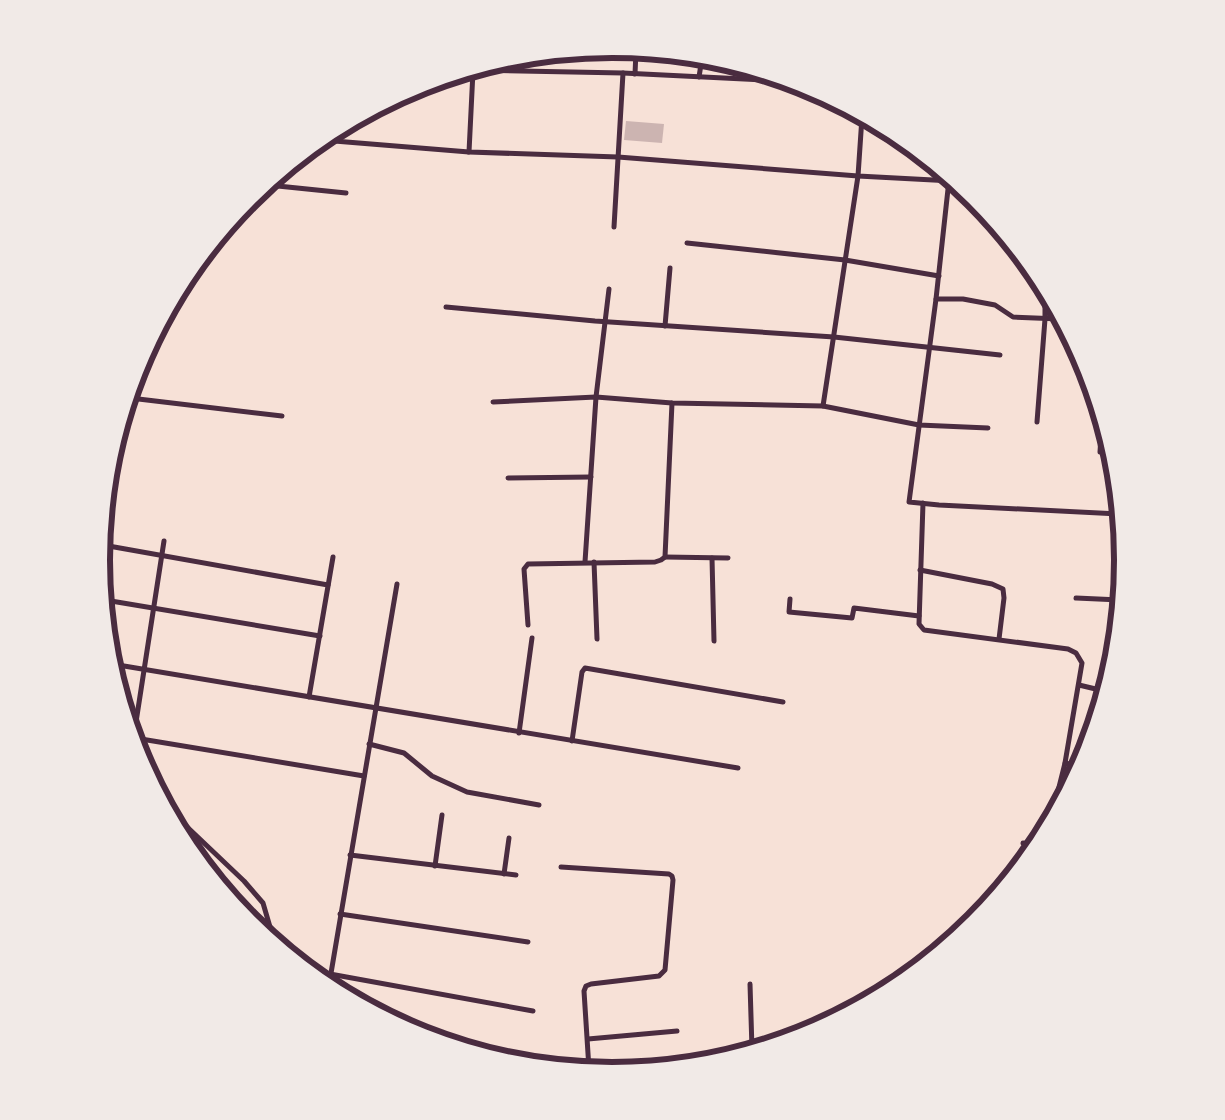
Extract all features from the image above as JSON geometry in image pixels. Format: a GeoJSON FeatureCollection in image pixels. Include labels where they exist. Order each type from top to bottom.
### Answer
{"type":"FeatureCollection","features":[{"type":"Feature","properties":{"kind":"street"},"geometry":{"type":"LineString","coordinates":[[635,74],[636,59]]}},
{"type":"Feature","properties":{"kind":"street"},"geometry":{"type":"LineString","coordinates":[[699,77],[701,65]]}},
{"type":"Feature","properties":{"kind":"street"},"geometry":{"type":"LineString","coordinates":[[497,71],[623,73],[757,79]]}},
{"type":"Feature","properties":{"kind":"street"},"geometry":{"type":"LineString","coordinates":[[614,228],[623,73]]}},
{"type":"Feature","properties":{"kind":"street"},"geometry":{"type":"LineString","coordinates":[[469,152],[473,78]]}},
{"type":"Feature","properties":{"kind":"street"},"geometry":{"type":"LineString","coordinates":[[823,406],[858,176],[862,124]]}},
{"type":"Feature","properties":{"kind":"street"},"geometry":{"type":"LineString","coordinates":[[335,141],[469,152],[618,157],[858,176],[941,180]]}},
{"type":"Feature","properties":{"kind":"street"},"geometry":{"type":"LineString","coordinates":[[277,186],[346,193]]}},
{"type":"Feature","properties":{"kind":"street"},"geometry":{"type":"LineString","coordinates":[[950,188],[909,502],[1113,514]]}},
{"type":"Feature","properties":{"kind":"street"},"geometry":{"type":"LineString","coordinates":[[688,243],[845,260],[939,276]]}},
{"type":"Feature","properties":{"kind":"street"},"geometry":{"type":"LineString","coordinates":[[665,326],[670,268]]}},
{"type":"Feature","properties":{"kind":"street"},"geometry":{"type":"LineString","coordinates":[[585,562],[596,397],[609,290]]}},
{"type":"Feature","properties":{"kind":"street"},"geometry":{"type":"LineString","coordinates":[[936,300],[963,299],[995,305],[1013,317],[1053,319]]}},
{"type":"Feature","properties":{"kind":"street"},"geometry":{"type":"LineString","coordinates":[[1037,422],[1045,304]]}},
{"type":"Feature","properties":{"kind":"street"},"geometry":{"type":"LineString","coordinates":[[446,307],[605,322],[834,337],[1000,355]]}},
{"type":"Feature","properties":{"kind":"street"},"geometry":{"type":"LineString","coordinates":[[493,402],[596,397],[672,403],[823,406],[919,425],[988,428]]}},
{"type":"Feature","properties":{"kind":"street"},"geometry":{"type":"LineString","coordinates":[[137,399],[282,416]]}},
{"type":"Feature","properties":{"kind":"street"},"geometry":{"type":"LineString","coordinates":[[665,557],[672,403]]}},
{"type":"Feature","properties":{"kind":"street"},"geometry":{"type":"LineString","coordinates":[[1100,452],[1101,442]]}},
{"type":"Feature","properties":{"kind":"street"},"geometry":{"type":"LineString","coordinates":[[508,478],[591,477]]}},
{"type":"Feature","properties":{"kind":"street"},"geometry":{"type":"LineString","coordinates":[[923,503],[919,624],[924,630],[1068,649],[1076,653],[1082,663],[1065,763],[1058,792]]}},
{"type":"Feature","properties":{"kind":"street"},"geometry":{"type":"LineString","coordinates":[[136,720],[164,542]]}},
{"type":"Feature","properties":{"kind":"street"},"geometry":{"type":"LineString","coordinates":[[110,546],[328,585]]}},
{"type":"Feature","properties":{"kind":"street"},"geometry":{"type":"LineString","coordinates":[[310,698],[333,557]]}},
{"type":"Feature","properties":{"kind":"street"},"geometry":{"type":"LineString","coordinates":[[528,626],[524,569],[525,566],[533,563],[655,562],[665,557],[728,558]]}},
{"type":"Feature","properties":{"kind":"street"},"geometry":{"type":"LineString","coordinates":[[712,558],[714,641]]}},
{"type":"Feature","properties":{"kind":"street"},"geometry":{"type":"LineString","coordinates":[[594,562],[596,639]]}},
{"type":"Feature","properties":{"kind":"street"},"geometry":{"type":"LineString","coordinates":[[920,570],[992,584],[1003,588],[1004,598],[999,639]]}},
{"type":"Feature","properties":{"kind":"street"},"geometry":{"type":"LineString","coordinates":[[397,584],[330,974],[533,1012]]}},
{"type":"Feature","properties":{"kind":"street"},"geometry":{"type":"LineString","coordinates":[[1076,598],[1113,600]]}},
{"type":"Feature","properties":{"kind":"street"},"geometry":{"type":"LineString","coordinates":[[790,599],[789,612],[852,618],[854,608],[919,616]]}},
{"type":"Feature","properties":{"kind":"street"},"geometry":{"type":"LineString","coordinates":[[112,601],[320,636]]}},
{"type":"Feature","properties":{"kind":"street"},"geometry":{"type":"LineString","coordinates":[[519,733],[532,638]]}},
{"type":"Feature","properties":{"kind":"street"},"geometry":{"type":"LineString","coordinates":[[122,666],[738,768]]}},
{"type":"Feature","properties":{"kind":"street"},"geometry":{"type":"LineString","coordinates":[[572,741],[582,672],[585,668],[783,702]]}},
{"type":"Feature","properties":{"kind":"street"},"geometry":{"type":"LineString","coordinates":[[1078,685],[1098,690]]}},
{"type":"Feature","properties":{"kind":"street"},"geometry":{"type":"LineString","coordinates":[[143,738],[364,776]]}},
{"type":"Feature","properties":{"kind":"street"},"geometry":{"type":"LineString","coordinates":[[369,744],[404,753],[432,776],[467,792],[539,805]]}},
{"type":"Feature","properties":{"kind":"street"},"geometry":{"type":"LineString","coordinates":[[1065,763],[1071,764]]}},
{"type":"Feature","properties":{"kind":"street"},"geometry":{"type":"LineString","coordinates":[[435,866],[442,815]]}},
{"type":"Feature","properties":{"kind":"street"},"geometry":{"type":"LineString","coordinates":[[187,827],[244,881],[263,903],[270,927]]}},
{"type":"Feature","properties":{"kind":"street"},"geometry":{"type":"LineString","coordinates":[[504,874],[509,838]]}},
{"type":"Feature","properties":{"kind":"street"},"geometry":{"type":"LineString","coordinates":[[350,855],[516,876]]}},
{"type":"Feature","properties":{"kind":"street"},"geometry":{"type":"LineString","coordinates":[[561,866],[669,874],[673,880],[665,970],[663,974],[586,986],[584,991],[589,1061]]}},
{"type":"Feature","properties":{"kind":"street"},"geometry":{"type":"LineString","coordinates":[[340,914],[528,942]]}},
{"type":"Feature","properties":{"kind":"street"},"geometry":{"type":"LineString","coordinates":[[750,984],[752,1042]]}},
{"type":"Feature","properties":{"kind":"street"},"geometry":{"type":"LineString","coordinates":[[588,1040],[677,1031]]}},
{"type":"Feature","properties":{"kind":"building"},"geometry":{"type":"Polygon","coordinates":[[[626,121],[664,124],[662,143],[624,140],[626,121]]]}}]}
